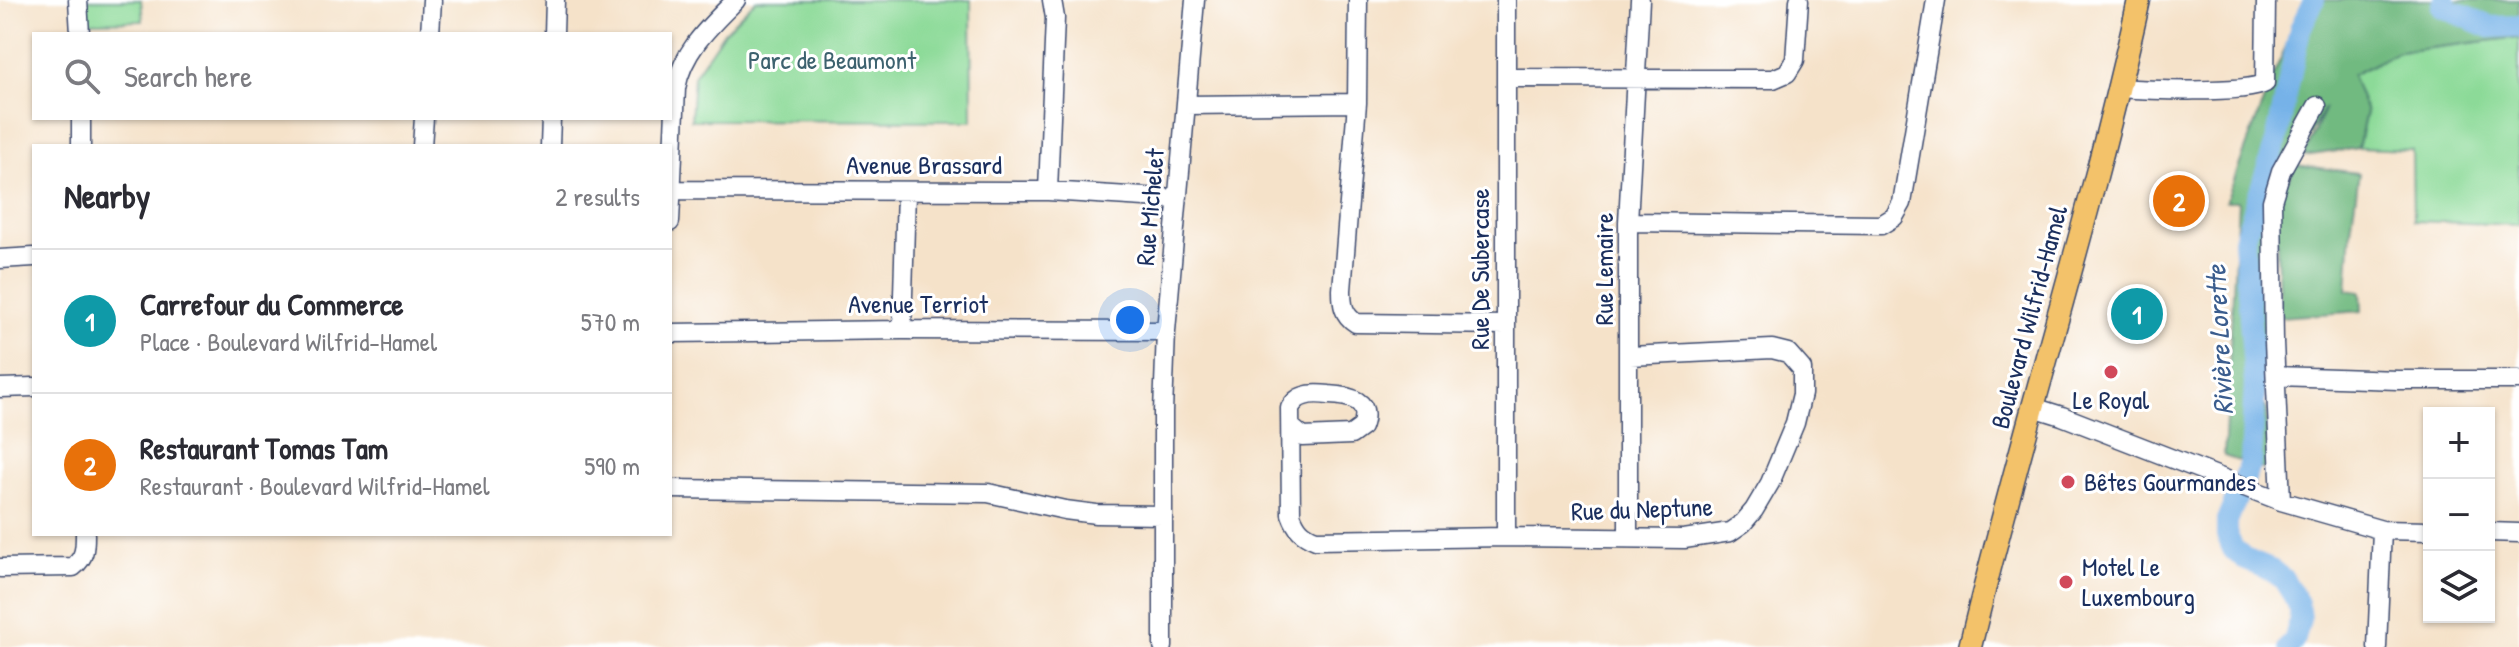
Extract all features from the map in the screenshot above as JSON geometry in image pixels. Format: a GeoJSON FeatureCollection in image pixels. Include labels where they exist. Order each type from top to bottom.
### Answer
{"type":"FeatureCollection","features":[{"type":"Feature","properties":{"kind":"main road","name":"Boulevard Wilfrid-Hamel"},"geometry":{"type":"LineString","coordinates":[[1970,647],[2139,0]]}},
{"type":"Feature","properties":{"kind":"street"},"geometry":{"type":"LineString","coordinates":[[78,0],[80,32]]}},
{"type":"Feature","properties":{"kind":"street"},"geometry":{"type":"LineString","coordinates":[[430,32],[432,0]]}},
{"type":"Feature","properties":{"kind":"street"},"geometry":{"type":"LineString","coordinates":[[554,32],[555,0]]}},
{"type":"Feature","properties":{"kind":"street"},"geometry":{"type":"LineString","coordinates":[[672,170],[679,72],[701,35],[736,0]]}},
{"type":"Feature","properties":{"kind":"street"},"geometry":{"type":"LineString","coordinates":[[1048,191],[1055,18],[1052,0]]}},
{"type":"Feature","properties":{"kind":"street","name":"Rue Michelet"},"geometry":{"type":"LineString","coordinates":[[1163,647],[1166,331],[1195,0]]}},
{"type":"Feature","properties":{"kind":"street"},"geometry":{"type":"LineString","coordinates":[[1358,0],[1357,103],[1342,290],[1346,315],[1356,323],[1506,325]]}},
{"type":"Feature","properties":{"kind":"street","name":"Rue De Subercase"},"geometry":{"type":"LineString","coordinates":[[1506,0],[1506,537]]}},
{"type":"Feature","properties":{"kind":"street","name":"Rue Lemaire"},"geometry":{"type":"LineString","coordinates":[[1628,538],[1628,222],[1640,0]]}},
{"type":"Feature","properties":{"kind":"street"},"geometry":{"type":"LineString","coordinates":[[1506,78],[1773,79],[1787,73],[1795,60],[1799,0]]}},
{"type":"Feature","properties":{"kind":"street"},"geometry":{"type":"LineString","coordinates":[[1628,222],[1881,225],[1894,217],[1902,203],[1936,0]]}},
{"type":"Feature","properties":{"kind":"street"},"geometry":{"type":"LineString","coordinates":[[2118,88],[2256,88],[2265,83],[2266,0]]}},
{"type":"Feature","properties":{"kind":"street"},"geometry":{"type":"LineString","coordinates":[[1186,105],[1357,103]]}},
{"type":"Feature","properties":{"kind":"street"},"geometry":{"type":"LineString","coordinates":[[2281,501],[2272,201],[2281,171],[2317,106]]}},
{"type":"Feature","properties":{"kind":"street"},"geometry":{"type":"LineString","coordinates":[[81,120],[81,144]]}},
{"type":"Feature","properties":{"kind":"street"},"geometry":{"type":"LineString","coordinates":[[422,144],[424,120]]}},
{"type":"Feature","properties":{"kind":"street"},"geometry":{"type":"LineString","coordinates":[[550,144],[551,120]]}},
{"type":"Feature","properties":{"kind":"street","name":"Avenue Brassard"},"geometry":{"type":"LineString","coordinates":[[672,190],[1048,191],[1177,199]]}},
{"type":"Feature","properties":{"kind":"street"},"geometry":{"type":"LineString","coordinates":[[902,330],[906,191]]}},
{"type":"Feature","properties":{"kind":"street"},"geometry":{"type":"LineString","coordinates":[[0,259],[32,257]]}},
{"type":"Feature","properties":{"kind":"street","name":"Avenue Terriot"},"geometry":{"type":"LineString","coordinates":[[672,333],[1166,331]]}},
{"type":"Feature","properties":{"kind":"street","name":"Rue du Neptune"},"geometry":{"type":"LineString","coordinates":[[1291,427],[1291,514],[1297,527],[1307,537],[1323,541],[1506,537],[1684,539],[1730,532],[1754,510],[1770,483],[1795,423],[1802,369],[1788,353],[1772,349],[1630,356]]}},
{"type":"Feature","properties":{"kind":"street"},"geometry":{"type":"LineString","coordinates":[[2276,376],[2519,380]]}},
{"type":"Feature","properties":{"kind":"street"},"geometry":{"type":"LineString","coordinates":[[0,388],[32,387]]}},
{"type":"Feature","properties":{"kind":"street"},"geometry":{"type":"LineString","coordinates":[[2033,407],[2281,501],[2382,530],[2423,531]]}},
{"type":"Feature","properties":{"kind":"street"},"geometry":{"type":"LineString","coordinates":[[672,489],[988,493],[1080,512],[1162,515]]}},
{"type":"Feature","properties":{"kind":"street"},"geometry":{"type":"LineString","coordinates":[[2377,647],[2382,530]]}},
{"type":"Feature","properties":{"kind":"street"},"geometry":{"type":"LineString","coordinates":[[2495,532],[2519,533]]}},
{"type":"Feature","properties":{"kind":"street"},"geometry":{"type":"LineString","coordinates":[[0,568],[73,567],[81,561],[85,552],[85,536]]}},
{"type":"Feature","properties":{"kind":"green space"},"geometry":{"type":"Polygon","coordinates":[[[85,0],[141,0],[143,21],[88,22],[85,0]]]}},
{"type":"Feature","properties":{"kind":"green space","name":"Parc de Beaumont"},"geometry":{"type":"Polygon","coordinates":[[[756,0],[971,0],[972,121],[691,120],[694,76],[724,32],[756,0]]]}},
{"type":"Feature","properties":{"kind":"green space"},"geometry":{"type":"Polygon","coordinates":[[[2307,0],[2519,0],[2519,37],[2398,52],[2352,75],[2366,112],[2358,148],[2304,156],[2325,107],[2268,207],[2265,351],[2255,389],[2267,410],[2269,471],[2224,456],[2238,201],[2226,201],[2274,73],[2307,0]]]}},
{"type":"Feature","properties":{"kind":"green space"},"geometry":{"type":"Polygon","coordinates":[[[2519,37],[2519,225],[2413,221],[2412,150],[2358,148],[2366,112],[2352,75],[2398,52],[2519,37]]]}},
{"type":"Feature","properties":{"kind":"green space"},"geometry":{"type":"Polygon","coordinates":[[[2296,165],[2359,173],[2347,290],[2361,292],[2362,311],[2280,317],[2275,204],[2296,165]]]}},
{"type":"Feature","properties":{"kind":"waterway","name":"Rivière Lorette"},"geometry":{"type":"LineString","coordinates":[[2289,647],[2295,639],[2300,619],[2298,603],[2284,580],[2273,571],[2244,559],[2233,549],[2227,535],[2227,521],[2251,463],[2255,383],[2244,240],[2276,142],[2300,29],[2314,0]]}},
{"type":"Feature","properties":{"kind":"waterway","name":"Rivière Lorette"},"geometry":{"type":"LineString","coordinates":[[2445,0],[2442,7],[2490,27],[2519,26]]}},
{"type":"Feature","properties":{"kind":"place","name":"Restaurant Tomas Tam"},"geometry":{"type":"Point","coordinates":[2179,201]}},
{"type":"Feature","properties":{"kind":"place","name":"Carrefour du Commerce"},"geometry":{"type":"Point","coordinates":[2137,314]}},
{"type":"Feature","properties":{"kind":"place","name":"Le Royal"},"geometry":{"type":"Point","coordinates":[2111,372]}},
{"type":"Feature","properties":{"kind":"place","name":"Bêtes Gourmandes"},"geometry":{"type":"Point","coordinates":[2068,482]}},
{"type":"Feature","properties":{"kind":"place","name":"Motel Le Luxembourg"},"geometry":{"type":"Point","coordinates":[2066,582]}}]}
